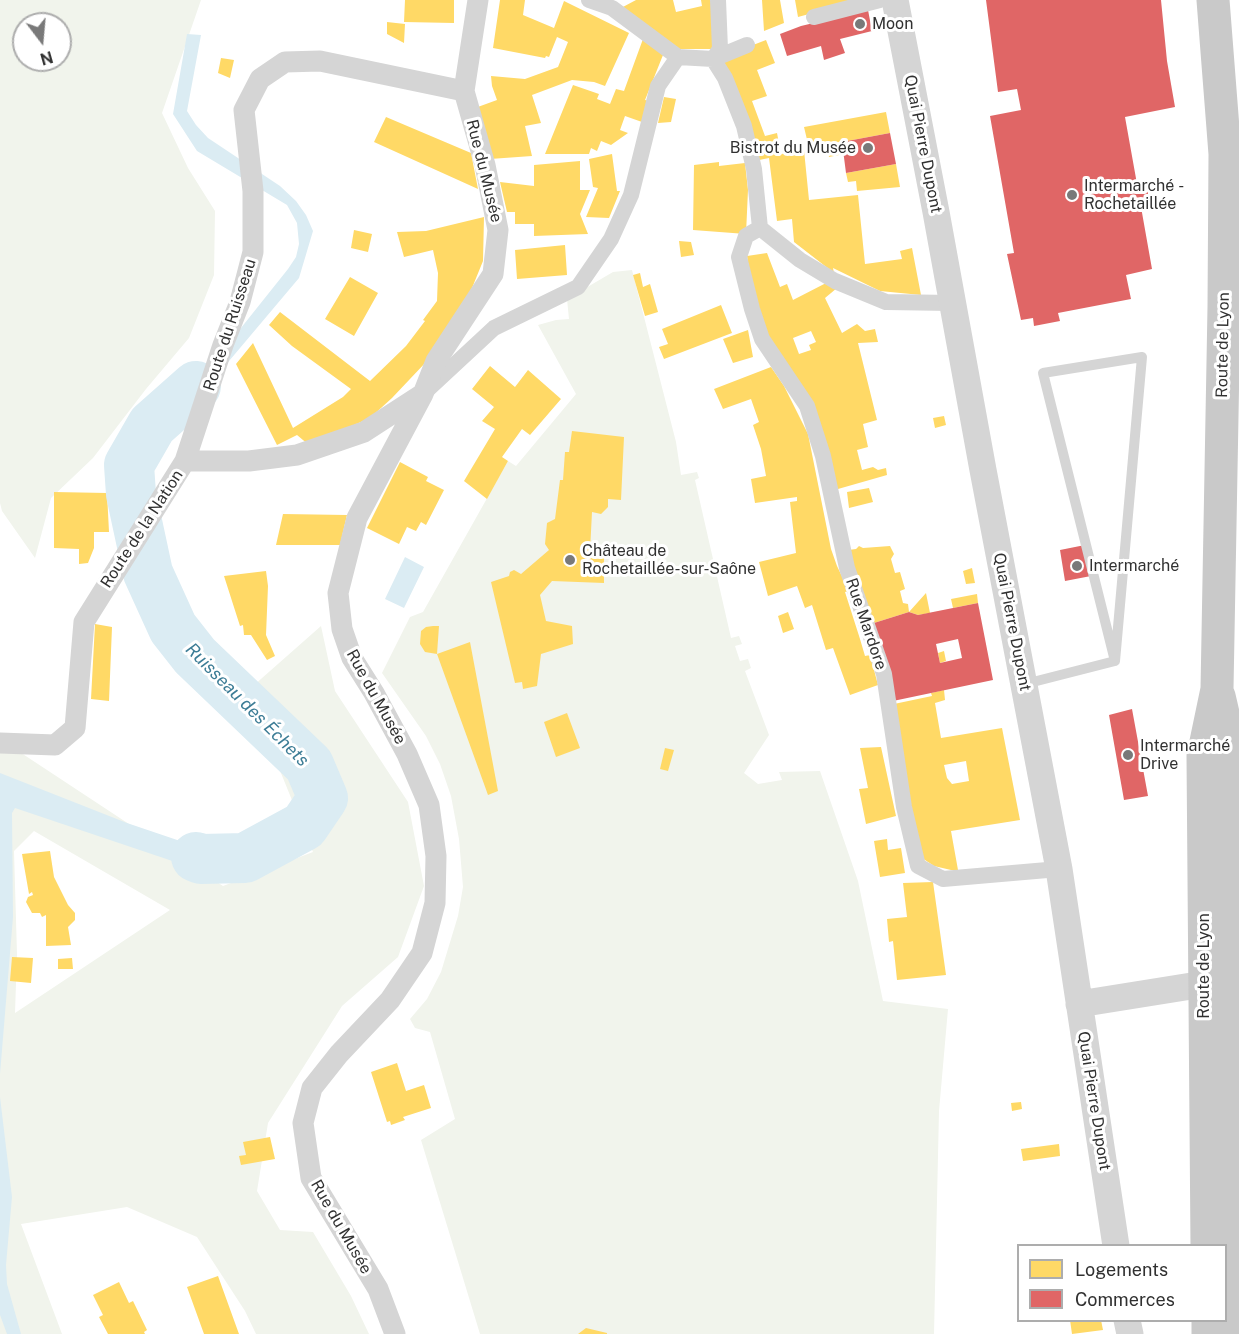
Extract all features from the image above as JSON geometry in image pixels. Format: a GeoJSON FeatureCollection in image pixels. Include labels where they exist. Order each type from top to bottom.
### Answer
{"type":"FeatureCollection","features":[{"type":"Feature","properties":{"kind":"main road","name":"Route de Lyon"},"geometry":{"type":"LineString","coordinates":[[1207,1244],[1203,984],[1203,756],[1217,689],[1225,154],[1212,1]]}},
{"type":"Feature","properties":{"kind":"main road","name":"Route de Lyon"},"geometry":{"type":"LineString","coordinates":[[1217,689],[1232,752],[1235,887],[1235,1334]]}},
{"type":"Feature","properties":{"kind":"street","name":"Rue du Musée"},"geometry":{"type":"LineString","coordinates":[[395,1334],[378,1289],[311,1178],[303,1123],[312,1088],[339,1054],[390,1000],[422,953],[435,903],[436,856],[429,805],[407,754],[352,658],[342,629],[338,593],[357,518],[423,394],[436,361],[493,274],[498,230],[485,165],[464,91],[478,0]]}},
{"type":"Feature","properties":{"kind":"street"},"geometry":{"type":"LineString","coordinates":[[589,0],[612,9],[678,57],[713,59],[747,45]]}},
{"type":"Feature","properties":{"kind":"street"},"geometry":{"type":"LineString","coordinates":[[713,59],[720,49],[718,0]]}},
{"type":"Feature","properties":{"kind":"street"},"geometry":{"type":"LineString","coordinates":[[814,17],[880,0]]}},
{"type":"Feature","properties":{"kind":"street","name":"Quai Pierre Dupont"},"geometry":{"type":"LineString","coordinates":[[895,0],[1059,869],[1116,1244]]}},
{"type":"Feature","properties":{"kind":"street"},"geometry":{"type":"LineString","coordinates":[[423,394],[494,328],[578,286],[611,239],[631,195],[658,86],[678,57]]}},
{"type":"Feature","properties":{"kind":"street"},"geometry":{"type":"LineString","coordinates":[[713,59],[725,78],[744,126],[754,169],[760,228],[800,260],[835,281],[886,302],[952,303]]}},
{"type":"Feature","properties":{"kind":"street","name":"Route du Ruisseau"},"geometry":{"type":"LineString","coordinates":[[185,461],[223,345],[240,302],[253,252],[253,191],[244,110],[260,79],[285,62],[320,61],[464,91]]}},
{"type":"Feature","properties":{"kind":"street","name":"Rue Mardore"},"geometry":{"type":"LineString","coordinates":[[760,228],[746,236],[739,257],[762,339],[807,406],[823,456],[847,568],[884,674],[904,807],[918,866],[943,879],[1059,869]]}},
{"type":"Feature","properties":{"kind":"street","name":"Route de la Nation"},"geometry":{"type":"LineString","coordinates":[[0,743],[55,745],[75,728],[84,622],[185,461],[249,461],[297,455],[364,432],[423,394]]}},
{"type":"Feature","properties":{"kind":"street"},"geometry":{"type":"LineString","coordinates":[[1079,1004],[1203,984]]}},
{"type":"Feature","properties":{"kind":"lane"},"geometry":{"type":"LineString","coordinates":[[1142,357],[1138,404],[1115,661],[1043,373],[1142,357]]}},
{"type":"Feature","properties":{"kind":"lane"},"geometry":{"type":"LineString","coordinates":[[1024,684],[1115,661]]}},
{"type":"Feature","properties":{"kind":"shaded area"},"geometry":{"type":"Polygon","coordinates":[[[0,0],[201,0],[162,113],[188,168],[215,211],[214,275],[189,338],[93,458],[51,498],[35,558],[2,511],[0,503],[0,0]]]}},
{"type":"Feature","properties":{"kind":"shaded area"},"geometry":{"type":"Polygon","coordinates":[[[632,270],[676,442],[681,475],[697,472],[699,478],[695,480],[731,638],[739,636],[742,644],[735,646],[740,661],[748,659],[751,668],[745,671],[769,735],[744,773],[758,784],[782,780],[779,772],[820,771],[858,881],[883,1001],[948,1009],[939,1111],[934,1334],[480,1334],[421,1140],[455,1119],[430,1032],[415,1028],[410,1019],[427,999],[441,972],[458,916],[463,887],[459,839],[451,796],[440,764],[426,736],[382,673],[410,617],[423,612],[508,461],[516,466],[576,394],[538,325],[569,319],[567,299],[613,272],[632,270]]]}},
{"type":"Feature","properties":{"kind":"shaded area"},"geometry":{"type":"Polygon","coordinates":[[[321,626],[335,691],[408,802],[424,886],[398,957],[342,1006],[268,1123],[257,1191],[280,1230],[313,1232],[351,1296],[369,1334],[256,1334],[245,1311],[197,1237],[127,1207],[21,1224],[62,1334],[0,1334],[0,739],[223,886],[313,852],[270,746],[253,686],[321,626]],[[34,831],[14,851],[17,954],[15,1013],[170,910],[34,831]]]}},
{"type":"Feature","properties":{"kind":"water"},"geometry":{"type":"Polygon","coordinates":[[[187,34],[201,35],[187,111],[208,138],[280,186],[296,201],[313,231],[299,278],[224,367],[164,419],[149,438],[146,424],[153,413],[209,368],[288,269],[296,257],[299,244],[297,223],[287,205],[197,151],[173,114],[187,34]]]}},
{"type":"Feature","properties":{"kind":"water"},"geometry":{"type":"Polygon","coordinates":[[[130,444],[141,474],[140,497],[124,521],[119,477],[130,444]]]}},
{"type":"Feature","properties":{"kind":"water"},"geometry":{"type":"Polygon","coordinates":[[[150,542],[166,595],[176,618],[198,647],[208,679],[178,645],[136,563],[150,542]]]}},
{"type":"Feature","properties":{"kind":"water"},"geometry":{"type":"Polygon","coordinates":[[[405,557],[424,567],[404,608],[385,599],[405,557]]]}},
{"type":"Feature","properties":{"kind":"water"},"geometry":{"type":"Polygon","coordinates":[[[229,680],[278,721],[312,758],[330,792],[334,809],[330,821],[303,845],[286,855],[279,831],[290,822],[299,809],[304,795],[304,782],[286,751],[238,706],[229,680]]]}},
{"type":"Feature","properties":{"kind":"water"},"geometry":{"type":"Polygon","coordinates":[[[0,773],[127,823],[189,844],[233,851],[261,844],[268,864],[232,876],[205,872],[15,808],[12,813],[13,917],[0,1074],[0,773]]]}},
{"type":"Feature","properties":{"kind":"water"},"geometry":{"type":"Polygon","coordinates":[[[0,1097],[12,1197],[6,1265],[7,1284],[21,1334],[7,1334],[0,1315],[0,1097]]]}},
{"type":"Feature","properties":{"kind":"building: Logements"},"geometry":{"type":"Polygon","coordinates":[[[405,0],[454,0],[454,23],[404,22],[405,0]]]}},
{"type":"Feature","properties":{"kind":"building: Logements"},"geometry":{"type":"Polygon","coordinates":[[[500,0],[525,0],[523,15],[554,28],[564,1],[629,33],[605,86],[594,82],[572,80],[532,95],[541,123],[525,126],[532,156],[490,159],[475,108],[497,100],[491,76],[525,79],[558,67],[568,42],[557,37],[549,57],[545,58],[493,48],[500,0]]]}},
{"type":"Feature","properties":{"kind":"building: Logements"},"geometry":{"type":"Polygon","coordinates":[[[636,0],[673,0],[676,12],[702,6],[701,0],[713,0],[717,49],[679,49],[621,8],[636,0]]]}},
{"type":"Feature","properties":{"kind":"building: Logements"},"geometry":{"type":"Polygon","coordinates":[[[762,0],[780,0],[784,23],[764,31],[762,0]]]}},
{"type":"Feature","properties":{"kind":"building: Logements"},"geometry":{"type":"Polygon","coordinates":[[[795,0],[857,0],[857,1],[798,17],[795,0]]]}},
{"type":"Feature","properties":{"kind":"building: Logements"},"geometry":{"type":"Polygon","coordinates":[[[387,22],[405,24],[404,43],[387,34],[387,22]]]}},
{"type":"Feature","properties":{"kind":"building: Logements"},"geometry":{"type":"Polygon","coordinates":[[[643,39],[665,50],[645,100],[650,101],[642,122],[625,116],[620,130],[628,133],[611,145],[601,141],[597,151],[591,148],[589,154],[545,154],[573,85],[599,94],[597,99],[610,104],[616,89],[624,91],[643,39]]]}},
{"type":"Feature","properties":{"kind":"building: Logements"},"geometry":{"type":"Polygon","coordinates":[[[766,40],[775,63],[757,70],[767,96],[752,101],[765,136],[777,133],[781,154],[804,150],[809,200],[858,195],[865,264],[902,259],[900,251],[912,248],[921,295],[880,291],[833,268],[834,273],[794,242],[792,219],[777,221],[769,158],[754,161],[722,57],[766,40]]]}},
{"type":"Feature","properties":{"kind":"building: Logements"},"geometry":{"type":"Polygon","coordinates":[[[221,58],[234,60],[230,78],[218,73],[221,58]]]}},
{"type":"Feature","properties":{"kind":"building: Logements"},"geometry":{"type":"Polygon","coordinates":[[[664,97],[676,99],[671,122],[658,123],[664,97]]]}},
{"type":"Feature","properties":{"kind":"building: Logements"},"geometry":{"type":"Polygon","coordinates":[[[886,112],[890,133],[842,142],[844,154],[829,157],[827,145],[809,148],[804,127],[886,112]]]}},
{"type":"Feature","properties":{"kind":"building: Logements"},"geometry":{"type":"Polygon","coordinates":[[[386,117],[471,153],[478,189],[374,142],[386,117]]]}},
{"type":"Feature","properties":{"kind":"building: Logements"},"geometry":{"type":"Polygon","coordinates":[[[612,154],[617,191],[620,191],[609,218],[586,217],[598,188],[593,187],[589,159],[612,154]]]}},
{"type":"Feature","properties":{"kind":"building: Logements"},"geometry":{"type":"Polygon","coordinates":[[[580,161],[580,190],[590,190],[580,214],[588,234],[534,236],[534,224],[515,224],[515,212],[507,212],[500,182],[534,186],[534,165],[580,161]]]}},
{"type":"Feature","properties":{"kind":"building: Logements"},"geometry":{"type":"Polygon","coordinates":[[[719,162],[719,166],[745,163],[748,190],[746,234],[693,230],[694,165],[719,162]]]}},
{"type":"Feature","properties":{"kind":"building: Logements"},"geometry":{"type":"Polygon","coordinates":[[[896,164],[900,187],[857,191],[856,181],[848,182],[846,173],[896,164]]]}},
{"type":"Feature","properties":{"kind":"building: Logements"},"geometry":{"type":"Polygon","coordinates":[[[484,217],[483,261],[472,288],[427,361],[370,418],[309,445],[297,435],[277,445],[236,364],[253,343],[293,428],[343,397],[351,389],[292,346],[269,325],[280,312],[370,381],[406,346],[437,301],[438,273],[433,250],[404,257],[397,232],[426,231],[484,217]]]}},
{"type":"Feature","properties":{"kind":"building: Logements"},"geometry":{"type":"Polygon","coordinates":[[[354,230],[372,234],[368,252],[351,248],[354,230]]]}},
{"type":"Feature","properties":{"kind":"building: Logements"},"geometry":{"type":"Polygon","coordinates":[[[679,241],[691,242],[694,255],[681,257],[679,241]]]}},
{"type":"Feature","properties":{"kind":"building: Logements"},"geometry":{"type":"Polygon","coordinates":[[[565,245],[567,275],[517,279],[515,250],[565,245]]]}},
{"type":"Feature","properties":{"kind":"building: Logements"},"geometry":{"type":"Polygon","coordinates":[[[767,253],[780,287],[787,284],[793,300],[828,282],[837,288],[825,298],[842,333],[857,324],[865,331],[875,329],[878,342],[858,343],[877,420],[863,424],[868,447],[857,450],[862,470],[873,467],[878,470],[886,468],[887,475],[838,489],[774,354],[754,305],[747,256],[767,253]],[[811,331],[793,338],[799,354],[811,350],[809,345],[816,342],[811,331]]]}},
{"type":"Feature","properties":{"kind":"building: Logements"},"geometry":{"type":"Polygon","coordinates":[[[640,273],[643,287],[650,284],[658,312],[645,316],[633,275],[640,273]]]}},
{"type":"Feature","properties":{"kind":"building: Logements"},"geometry":{"type":"Polygon","coordinates":[[[350,277],[378,293],[354,336],[325,319],[350,277]]]}},
{"type":"Feature","properties":{"kind":"building: Logements"},"geometry":{"type":"Polygon","coordinates":[[[721,305],[732,333],[664,359],[659,347],[668,344],[662,329],[721,305]]]}},
{"type":"Feature","properties":{"kind":"building: Logements"},"geometry":{"type":"Polygon","coordinates":[[[748,330],[753,357],[733,363],[723,339],[748,330]]]}},
{"type":"Feature","properties":{"kind":"building: Logements"},"geometry":{"type":"Polygon","coordinates":[[[490,366],[515,387],[528,370],[561,399],[530,435],[522,429],[502,457],[508,461],[487,499],[464,481],[495,429],[482,421],[494,407],[472,389],[490,366]]]}},
{"type":"Feature","properties":{"kind":"building: Logements"},"geometry":{"type":"Polygon","coordinates":[[[771,367],[784,386],[808,434],[831,549],[849,591],[845,592],[865,656],[870,655],[878,685],[850,695],[833,648],[826,650],[812,605],[805,608],[797,586],[768,596],[759,562],[796,553],[790,502],[797,501],[797,497],[755,503],[751,479],[766,476],[761,449],[753,425],[759,422],[751,399],[723,409],[714,389],[771,367]]]}},
{"type":"Feature","properties":{"kind":"building: Logements"},"geometry":{"type":"Polygon","coordinates":[[[944,416],[946,425],[935,428],[933,418],[944,416]]]}},
{"type":"Feature","properties":{"kind":"building: Logements","name":"Château de Rochetaillée-sur-Saône"},"geometry":{"type":"Polygon","coordinates":[[[572,431],[624,437],[621,500],[608,499],[608,507],[601,514],[592,512],[590,551],[604,551],[604,583],[552,581],[540,595],[546,621],[572,626],[573,644],[541,654],[537,686],[523,689],[522,682],[515,683],[491,582],[509,576],[514,570],[521,574],[549,550],[545,544],[547,523],[555,519],[560,480],[563,480],[565,452],[569,452],[572,431]]]}},
{"type":"Feature","properties":{"kind":"building: Logements"},"geometry":{"type":"Polygon","coordinates":[[[400,462],[428,477],[426,481],[444,490],[426,525],[421,522],[416,531],[407,527],[399,544],[367,528],[400,462]]]}},
{"type":"Feature","properties":{"kind":"building: Logements"},"geometry":{"type":"Polygon","coordinates":[[[869,488],[873,502],[849,508],[847,492],[869,488]]]}},
{"type":"Feature","properties":{"kind":"building: Logements"},"geometry":{"type":"Polygon","coordinates":[[[54,492],[107,493],[109,532],[94,532],[94,548],[88,563],[79,564],[79,549],[54,548],[54,492]]]}},
{"type":"Feature","properties":{"kind":"building: Logements"},"geometry":{"type":"Polygon","coordinates":[[[283,514],[347,515],[340,545],[276,545],[283,514]]]}},
{"type":"Feature","properties":{"kind":"building: Logements"},"geometry":{"type":"Polygon","coordinates":[[[859,546],[863,548],[890,546],[894,554],[891,559],[895,573],[900,572],[905,589],[900,591],[903,603],[908,604],[909,612],[874,623],[848,550],[859,546]]]}},
{"type":"Feature","properties":{"kind":"building: Logements"},"geometry":{"type":"Polygon","coordinates":[[[972,568],[975,583],[966,584],[963,571],[972,568]]]}},
{"type":"Feature","properties":{"kind":"building: Logements"},"geometry":{"type":"Polygon","coordinates":[[[266,571],[268,586],[266,635],[275,656],[267,660],[251,635],[244,635],[243,625],[240,626],[224,576],[266,571]]]}},
{"type":"Feature","properties":{"kind":"building: Logements"},"geometry":{"type":"Polygon","coordinates":[[[926,593],[930,613],[918,615],[909,612],[926,593]]]}},
{"type":"Feature","properties":{"kind":"building: Logements"},"geometry":{"type":"Polygon","coordinates":[[[977,594],[978,603],[953,608],[951,599],[977,594]]]}},
{"type":"Feature","properties":{"kind":"building: Logements"},"geometry":{"type":"Polygon","coordinates":[[[788,612],[794,629],[783,633],[778,616],[788,612]]]}},
{"type":"Feature","properties":{"kind":"building: Logements"},"geometry":{"type":"Polygon","coordinates":[[[95,624],[112,627],[109,701],[91,699],[95,624]]]}},
{"type":"Feature","properties":{"kind":"building: Logements"},"geometry":{"type":"Polygon","coordinates":[[[439,626],[437,654],[425,652],[420,644],[421,631],[439,626]]]}},
{"type":"Feature","properties":{"kind":"building: Logements"},"geometry":{"type":"Polygon","coordinates":[[[470,642],[498,791],[488,795],[437,654],[470,642]]]}},
{"type":"Feature","properties":{"kind":"building: Logements"},"geometry":{"type":"Polygon","coordinates":[[[944,651],[946,661],[940,663],[938,653],[944,651]]]}},
{"type":"Feature","properties":{"kind":"building: Logements"},"geometry":{"type":"Polygon","coordinates":[[[944,690],[945,700],[935,703],[941,738],[1002,728],[1020,820],[951,831],[958,870],[934,866],[919,856],[894,704],[932,696],[931,693],[944,690]],[[966,761],[944,765],[947,778],[952,784],[969,781],[966,761]]]}},
{"type":"Feature","properties":{"kind":"building: Logements"},"geometry":{"type":"Polygon","coordinates":[[[567,713],[580,748],[556,757],[544,722],[567,713]]]}},
{"type":"Feature","properties":{"kind":"building: Logements"},"geometry":{"type":"Polygon","coordinates":[[[881,747],[896,816],[866,824],[859,789],[868,788],[860,748],[881,747]]]}},
{"type":"Feature","properties":{"kind":"building: Logements"},"geometry":{"type":"Polygon","coordinates":[[[665,748],[674,750],[668,771],[660,769],[665,748]]]}},
{"type":"Feature","properties":{"kind":"building: Logements"},"geometry":{"type":"Polygon","coordinates":[[[887,839],[888,850],[901,848],[905,873],[880,877],[874,841],[887,839]]]}},
{"type":"Feature","properties":{"kind":"building: Logements"},"geometry":{"type":"Polygon","coordinates":[[[50,851],[54,877],[68,905],[75,913],[75,920],[68,927],[71,945],[46,946],[46,915],[42,917],[40,913],[32,913],[26,902],[28,897],[33,895],[32,892],[29,894],[22,854],[50,851]]]}},
{"type":"Feature","properties":{"kind":"building: Logements"},"geometry":{"type":"Polygon","coordinates":[[[933,882],[946,975],[897,980],[893,941],[889,942],[887,919],[907,917],[903,883],[933,882]]]}},
{"type":"Feature","properties":{"kind":"building: Logements"},"geometry":{"type":"Polygon","coordinates":[[[12,957],[33,958],[31,983],[10,981],[12,957]]]}},
{"type":"Feature","properties":{"kind":"building: Logements"},"geometry":{"type":"Polygon","coordinates":[[[72,958],[73,969],[58,969],[58,959],[72,958]]]}},
{"type":"Feature","properties":{"kind":"building: Logements"},"geometry":{"type":"Polygon","coordinates":[[[397,1063],[406,1091],[424,1085],[431,1108],[403,1117],[405,1120],[391,1125],[390,1121],[387,1122],[371,1072],[397,1063]]]}},
{"type":"Feature","properties":{"kind":"building: Logements"},"geometry":{"type":"Polygon","coordinates":[[[1021,1102],[1022,1109],[1012,1111],[1011,1103],[1021,1102]]]}},
{"type":"Feature","properties":{"kind":"building: Logements"},"geometry":{"type":"Polygon","coordinates":[[[270,1137],[275,1159],[241,1165],[239,1156],[246,1155],[243,1142],[270,1137]]]}},
{"type":"Feature","properties":{"kind":"building: Logements"},"geometry":{"type":"Polygon","coordinates":[[[1059,1144],[1060,1156],[1023,1161],[1021,1149],[1059,1144]]]}},
{"type":"Feature","properties":{"kind":"building: Logements"},"geometry":{"type":"Polygon","coordinates":[[[218,1276],[239,1334],[204,1334],[187,1287],[218,1276]]]}},
{"type":"Feature","properties":{"kind":"building: Logements"},"geometry":{"type":"Polygon","coordinates":[[[119,1282],[129,1303],[133,1301],[147,1330],[145,1334],[108,1334],[99,1317],[103,1315],[93,1295],[119,1282]]]}},
{"type":"Feature","properties":{"kind":"building: Logements"},"geometry":{"type":"Polygon","coordinates":[[[1070,1322],[1101,1322],[1103,1330],[1072,1334],[1070,1322]]]}},
{"type":"Feature","properties":{"kind":"building: Logements"},"geometry":{"type":"Polygon","coordinates":[[[586,1328],[607,1333],[607,1334],[578,1334],[586,1328]]]}},
{"type":"Feature","properties":{"kind":"building: Commerces","name":"Intermarché - Rochetaillée"},"geometry":{"type":"Polygon","coordinates":[[[986,0],[1161,0],[1167,61],[1175,107],[1125,117],[1137,184],[1146,182],[1150,205],[1141,207],[1152,269],[1126,275],[1131,299],[1058,313],[1060,321],[1034,326],[1033,318],[1021,320],[1007,254],[1014,253],[990,116],[1021,110],[1017,89],[998,92],[986,0]]]}},
{"type":"Feature","properties":{"kind":"building: Commerces"},"geometry":{"type":"Polygon","coordinates":[[[868,10],[872,31],[840,39],[845,53],[824,60],[821,46],[787,56],[780,34],[801,26],[868,10]]]}},
{"type":"Feature","properties":{"kind":"building: Commerces","name":"Bistrot du Musée"},"geometry":{"type":"Polygon","coordinates":[[[890,133],[896,164],[846,173],[842,142],[890,133]]]}},
{"type":"Feature","properties":{"kind":"building: Commerces"},"geometry":{"type":"Polygon","coordinates":[[[1085,545],[1091,576],[1065,581],[1060,550],[1085,545]]]}},
{"type":"Feature","properties":{"kind":"building: Commerces"},"geometry":{"type":"Polygon","coordinates":[[[978,603],[993,680],[893,701],[874,623],[909,612],[918,615],[978,603]],[[958,639],[936,644],[940,663],[962,658],[958,639]]]}},
{"type":"Feature","properties":{"kind":"building: Commerces","name":"Intermarché Drive"},"geometry":{"type":"Polygon","coordinates":[[[1132,709],[1148,796],[1124,800],[1109,715],[1132,709]]]}},
{"type":"Feature","properties":{"kind":"waterway","name":"Ruisseau des Échets"},"geometry":{"type":"LineString","coordinates":[[196,386],[152,425],[129,465],[131,494],[148,573],[173,628],[195,656],[309,765],[323,798],[304,826],[245,858],[201,859],[196,857]]}},
{"type":"Feature","properties":{"kind":"place","name":"Moon"},"geometry":{"type":"Point","coordinates":[860,24]}},
{"type":"Feature","properties":{"kind":"place","name":"Bistrot du Musée"},"geometry":{"type":"Point","coordinates":[868,148]}},
{"type":"Feature","properties":{"kind":"place","name":"Intermarché - Rochetaillée"},"geometry":{"type":"Point","coordinates":[1072,195]}},
{"type":"Feature","properties":{"kind":"place","name":"Château de Rochetaillée-sur-Saône"},"geometry":{"type":"Point","coordinates":[570,560]}},
{"type":"Feature","properties":{"kind":"place","name":"Intermarché"},"geometry":{"type":"Point","coordinates":[1077,566]}},
{"type":"Feature","properties":{"kind":"place","name":"Intermarché Drive"},"geometry":{"type":"Point","coordinates":[1128,755]}}]}
